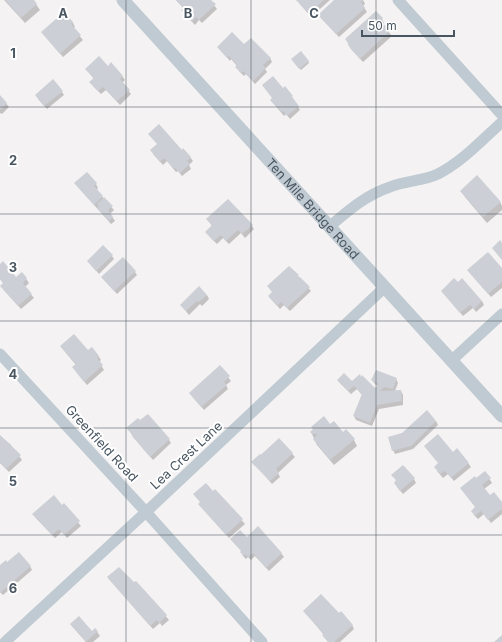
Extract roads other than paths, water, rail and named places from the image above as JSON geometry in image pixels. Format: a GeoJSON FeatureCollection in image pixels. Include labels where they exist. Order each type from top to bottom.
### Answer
{"type":"FeatureCollection","features":[{"type":"Feature","properties":{"kind":"street","name":"Ten Mile Bridge Road"},"geometry":{"type":"LineString","coordinates":[[123,0],[502,416]]}},
{"type":"Feature","properties":{"kind":"street"},"geometry":{"type":"LineString","coordinates":[[398,0],[502,115]]}},
{"type":"Feature","properties":{"kind":"street"},"geometry":{"type":"LineString","coordinates":[[329,227],[354,205],[371,195],[391,186],[436,175],[450,168],[502,122]]}},
{"type":"Feature","properties":{"kind":"street","name":"Lea Crest Lane"},"geometry":{"type":"LineString","coordinates":[[5,642],[146,512],[385,287]]}},
{"type":"Feature","properties":{"kind":"street"},"geometry":{"type":"LineString","coordinates":[[451,361],[502,314]]}},
{"type":"Feature","properties":{"kind":"street","name":"Greenfield Road"},"geometry":{"type":"LineString","coordinates":[[0,354],[146,512],[262,642]]}}]}
